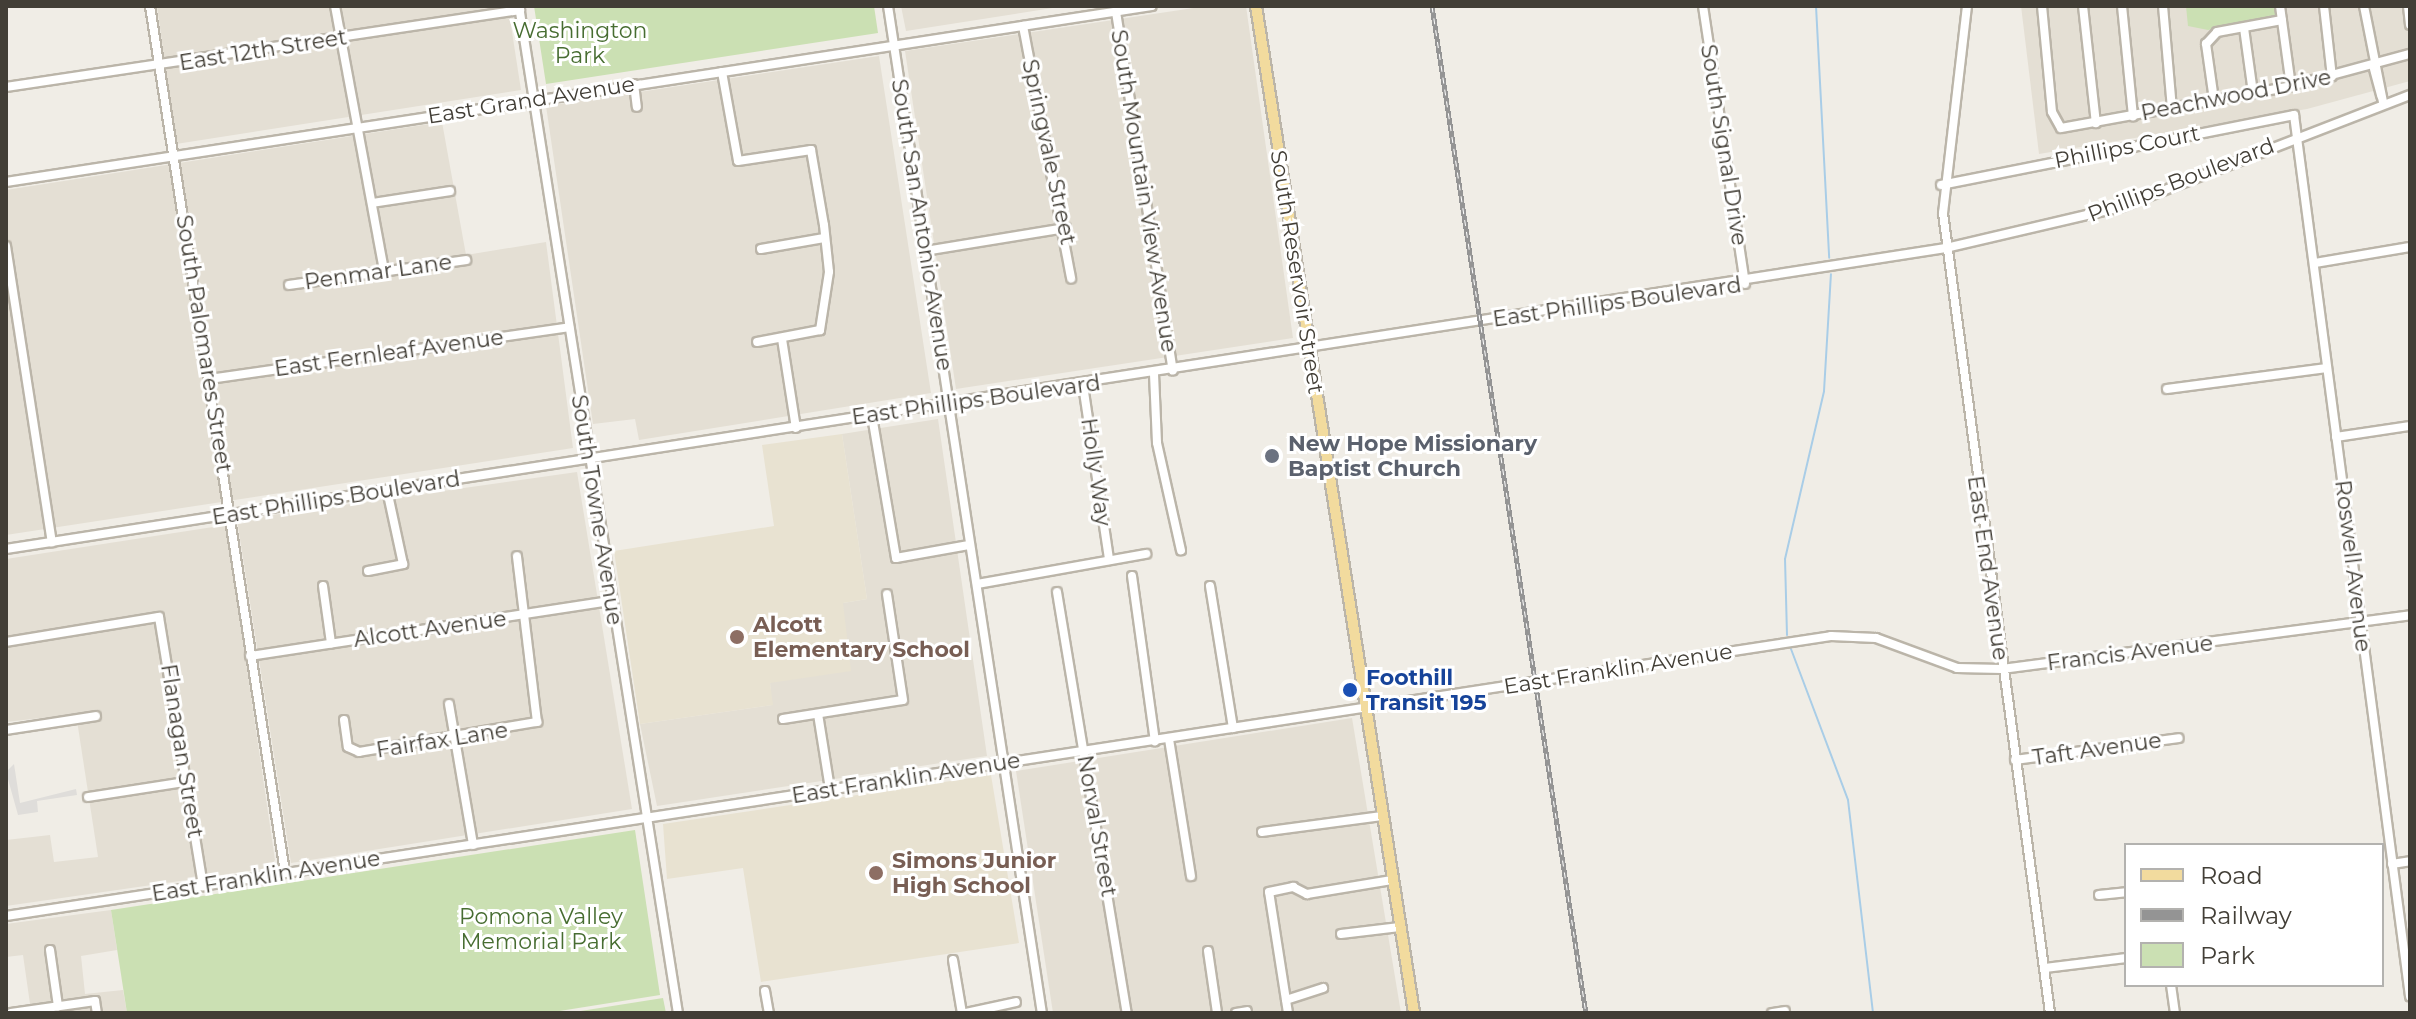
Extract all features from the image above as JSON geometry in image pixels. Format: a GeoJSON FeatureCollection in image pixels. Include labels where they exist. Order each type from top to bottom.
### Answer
{"type":"FeatureCollection","features":[{"type":"Feature","properties":{"kind":"main road","name":"South Reservoir Street"},"geometry":{"type":"LineString","coordinates":[[1256,6],[1414,1013]]}},
{"type":"Feature","properties":{"kind":"street","name":"South Palomares Street"},"geometry":{"type":"LineString","coordinates":[[150,6],[285,872]]}},
{"type":"Feature","properties":{"kind":"street"},"geometry":{"type":"LineString","coordinates":[[335,6],[354,127],[384,270]]}},
{"type":"Feature","properties":{"kind":"street","name":"South San Antonio Avenue"},"geometry":{"type":"LineString","coordinates":[[888,6],[1042,1013]]}},
{"type":"Feature","properties":{"kind":"street","name":"East Grand Avenue"},"geometry":{"type":"LineString","coordinates":[[6,182],[1152,6]]}},
{"type":"Feature","properties":{"kind":"street","name":"South Signal Drive"},"geometry":{"type":"LineString","coordinates":[[1703,6],[1745,284]]}},
{"type":"Feature","properties":{"kind":"street","name":"East End Avenue"},"geometry":{"type":"LineString","coordinates":[[1967,6],[1941,185],[1946,248],[2050,1013]]}},
{"type":"Feature","properties":{"kind":"street","name":"Peachwood Drive"},"geometry":{"type":"LineString","coordinates":[[2042,6],[2052,112],[2061,128],[2291,86],[2373,68],[2410,54]]}},
{"type":"Feature","properties":{"kind":"street"},"geometry":{"type":"LineString","coordinates":[[2083,6],[2096,123]]}},
{"type":"Feature","properties":{"kind":"street"},"geometry":{"type":"LineString","coordinates":[[2122,6],[2133,116]]}},
{"type":"Feature","properties":{"kind":"street"},"geometry":{"type":"LineString","coordinates":[[2163,6],[2172,108]]}},
{"type":"Feature","properties":{"kind":"street"},"geometry":{"type":"LineString","coordinates":[[2280,6],[2291,86]]}},
{"type":"Feature","properties":{"kind":"street"},"geometry":{"type":"LineString","coordinates":[[2324,6],[2332,77]]}},
{"type":"Feature","properties":{"kind":"street"},"geometry":{"type":"LineString","coordinates":[[2364,6],[2373,68],[2382,99]]}},
{"type":"Feature","properties":{"kind":"street"},"geometry":{"type":"LineString","coordinates":[[2408,6],[2410,25]]}},
{"type":"Feature","properties":{"kind":"street","name":"East 12th Street"},"geometry":{"type":"LineString","coordinates":[[6,87],[159,66],[520,8]]}},
{"type":"Feature","properties":{"kind":"street","name":"South Towne Avenue"},"geometry":{"type":"LineString","coordinates":[[520,8],[678,1013]]}},
{"type":"Feature","properties":{"kind":"street","name":"South Mountain View Avenue"},"geometry":{"type":"LineString","coordinates":[[1116,12],[1173,370]]}},
{"type":"Feature","properties":{"kind":"street"},"geometry":{"type":"LineString","coordinates":[[2214,100],[2206,44],[2217,32],[2282,20]]}},
{"type":"Feature","properties":{"kind":"street","name":"Springvale Street"},"geometry":{"type":"LineString","coordinates":[[1023,26],[1066,228],[1071,278]]}},
{"type":"Feature","properties":{"kind":"street"},"geometry":{"type":"LineString","coordinates":[[2244,28],[2253,93]]}},
{"type":"Feature","properties":{"kind":"street"},"geometry":{"type":"LineString","coordinates":[[722,72],[738,161],[811,150],[829,272],[820,330],[757,342]]}},
{"type":"Feature","properties":{"kind":"street"},"geometry":{"type":"LineString","coordinates":[[634,84],[637,107]]}},
{"type":"Feature","properties":{"kind":"street","name":"Phillips Boulevard"},"geometry":{"type":"LineString","coordinates":[[1946,248],[2121,207],[2382,99],[2410,95]]}},
{"type":"Feature","properties":{"kind":"street","name":"Phillips Court"},"geometry":{"type":"LineString","coordinates":[[1941,185],[2294,115],[2298,135]]}},
{"type":"Feature","properties":{"kind":"street","name":"Roswell Avenue"},"geometry":{"type":"LineString","coordinates":[[2298,135],[2410,996]]}},
{"type":"Feature","properties":{"kind":"street"},"geometry":{"type":"LineString","coordinates":[[372,203],[450,191]]}},
{"type":"Feature","properties":{"kind":"street"},"geometry":{"type":"LineString","coordinates":[[925,251],[1066,228]]}},
{"type":"Feature","properties":{"kind":"street"},"geometry":{"type":"LineString","coordinates":[[761,249],[824,238]]}},
{"type":"Feature","properties":{"kind":"street"},"geometry":{"type":"LineString","coordinates":[[6,246],[19,302],[52,542]]}},
{"type":"Feature","properties":{"kind":"street"},"geometry":{"type":"LineString","coordinates":[[2315,263],[2410,247]]}},
{"type":"Feature","properties":{"kind":"street","name":"East Phillips Boulevard"},"geometry":{"type":"LineString","coordinates":[[6,549],[1745,284],[1946,248]]}},
{"type":"Feature","properties":{"kind":"street","name":"Penmar Lane"},"geometry":{"type":"LineString","coordinates":[[289,285],[466,260]]}},
{"type":"Feature","properties":{"kind":"street","name":"East Fernleaf Avenue"},"geometry":{"type":"LineString","coordinates":[[210,379],[569,327]]}},
{"type":"Feature","properties":{"kind":"street"},"geometry":{"type":"LineString","coordinates":[[782,339],[796,428]]}},
{"type":"Feature","properties":{"kind":"street"},"geometry":{"type":"LineString","coordinates":[[2167,389],[2327,368]]}},
{"type":"Feature","properties":{"kind":"street"},"geometry":{"type":"LineString","coordinates":[[1154,374],[1157,443],[1181,550]]}},
{"type":"Feature","properties":{"kind":"street","name":"Holly Way"},"geometry":{"type":"LineString","coordinates":[[1083,385],[1109,560]]}},
{"type":"Feature","properties":{"kind":"street"},"geometry":{"type":"LineString","coordinates":[[872,416],[896,558],[969,545]]}},
{"type":"Feature","properties":{"kind":"street"},"geometry":{"type":"LineString","coordinates":[[2336,437],[2410,426]]}},
{"type":"Feature","properties":{"kind":"street"},"geometry":{"type":"LineString","coordinates":[[368,571],[403,564],[387,490]]}},
{"type":"Feature","properties":{"kind":"street"},"geometry":{"type":"LineString","coordinates":[[977,584],[1146,554]]}},
{"type":"Feature","properties":{"kind":"street"},"geometry":{"type":"LineString","coordinates":[[517,556],[526,615]]}},
{"type":"Feature","properties":{"kind":"street"},"geometry":{"type":"LineString","coordinates":[[1132,576],[1155,741]]}},
{"type":"Feature","properties":{"kind":"street"},"geometry":{"type":"LineString","coordinates":[[323,586],[331,643]]}},
{"type":"Feature","properties":{"kind":"street"},"geometry":{"type":"LineString","coordinates":[[1210,586],[1233,728]]}},
{"type":"Feature","properties":{"kind":"street","name":"Norval Street"},"geometry":{"type":"LineString","coordinates":[[1057,592],[1079,740],[1089,752],[1127,1013]]}},
{"type":"Feature","properties":{"kind":"street"},"geometry":{"type":"LineString","coordinates":[[783,719],[903,700],[887,594]]}},
{"type":"Feature","properties":{"kind":"street","name":"Alcott Avenue"},"geometry":{"type":"LineString","coordinates":[[250,656],[611,601]]}},
{"type":"Feature","properties":{"kind":"street","name":"Fairfax Lane"},"geometry":{"type":"LineString","coordinates":[[344,720],[348,747],[359,752],[537,722],[526,615]]}},
{"type":"Feature","properties":{"kind":"street","name":"Francis Avenue"},"geometry":{"type":"LineString","coordinates":[[1806,639],[1856,635],[1957,668],[2002,669],[2410,615]]}},
{"type":"Feature","properties":{"kind":"street","name":"Flanagan Street"},"geometry":{"type":"LineString","coordinates":[[6,642],[159,617],[203,886]]}},
{"type":"Feature","properties":{"kind":"street","name":"East Franklin Avenue"},"geometry":{"type":"LineString","coordinates":[[6,916],[1002,762],[1089,752],[1366,710],[1806,639]]}},
{"type":"Feature","properties":{"kind":"street"},"geometry":{"type":"LineString","coordinates":[[449,704],[473,845]]}},
{"type":"Feature","properties":{"kind":"street"},"geometry":{"type":"LineString","coordinates":[[818,714],[830,789]]}},
{"type":"Feature","properties":{"kind":"street"},"geometry":{"type":"LineString","coordinates":[[6,730],[96,716]]}},
{"type":"Feature","properties":{"kind":"street","name":"Taft Avenue"},"geometry":{"type":"LineString","coordinates":[[2015,760],[2179,738]]}},
{"type":"Feature","properties":{"kind":"street"},"geometry":{"type":"LineString","coordinates":[[1169,739],[1191,876]]}},
{"type":"Feature","properties":{"kind":"street"},"geometry":{"type":"LineString","coordinates":[[88,797],[185,782]]}},
{"type":"Feature","properties":{"kind":"street"},"geometry":{"type":"LineString","coordinates":[[1262,832],[1382,816]]}},
{"type":"Feature","properties":{"kind":"street"},"geometry":{"type":"LineString","coordinates":[[2392,864],[2410,861]]}},
{"type":"Feature","properties":{"kind":"street"},"geometry":{"type":"LineString","coordinates":[[1288,1013],[1269,892],[1293,887],[1307,894],[1392,880]]}},
{"type":"Feature","properties":{"kind":"street"},"geometry":{"type":"LineString","coordinates":[[2099,895],[2124,892]]}},
{"type":"Feature","properties":{"kind":"street"},"geometry":{"type":"LineString","coordinates":[[1341,934],[1400,927]]}},
{"type":"Feature","properties":{"kind":"street"},"geometry":{"type":"LineString","coordinates":[[50,950],[58,1006]]}},
{"type":"Feature","properties":{"kind":"street"},"geometry":{"type":"LineString","coordinates":[[1208,951],[1217,1013]]}},
{"type":"Feature","properties":{"kind":"street"},"geometry":{"type":"LineString","coordinates":[[2045,968],[2124,958]]}},
{"type":"Feature","properties":{"kind":"street"},"geometry":{"type":"LineString","coordinates":[[953,960],[964,1013],[1016,1002]]}},
{"type":"Feature","properties":{"kind":"street"},"geometry":{"type":"LineString","coordinates":[[2171,987],[2175,1013]]}},
{"type":"Feature","properties":{"kind":"street"},"geometry":{"type":"LineString","coordinates":[[1286,1000],[1323,988]]}},
{"type":"Feature","properties":{"kind":"street"},"geometry":{"type":"LineString","coordinates":[[765,991],[769,1013]]}},
{"type":"Feature","properties":{"kind":"street"},"geometry":{"type":"LineString","coordinates":[[11,1013],[95,1001],[97,1013]]}},
{"type":"Feature","properties":{"kind":"street"},"geometry":{"type":"LineString","coordinates":[[1236,1013],[1247,1011]]}},
{"type":"Feature","properties":{"kind":"street"},"geometry":{"type":"LineString","coordinates":[[1772,1013],[1785,1011]]}},
{"type":"Feature","properties":{"kind":"shaded area"},"geometry":{"type":"Polygon","coordinates":[[[157,6],[508,6],[521,90],[176,144],[157,6]]]}},
{"type":"Feature","properties":{"kind":"shaded area"},"geometry":{"type":"Polygon","coordinates":[[[901,6],[1065,6],[906,31],[901,6]]]}},
{"type":"Feature","properties":{"kind":"shaded area"},"geometry":{"type":"Polygon","coordinates":[[[1207,6],[1246,6],[1293,338],[956,389],[905,51],[1207,6]]]}},
{"type":"Feature","properties":{"kind":"shaded area"},"geometry":{"type":"Polygon","coordinates":[[[2021,6],[2410,6],[2410,81],[2307,109],[2039,154],[2021,6]]]}},
{"type":"Feature","properties":{"kind":"shaded area"},"geometry":{"type":"Polygon","coordinates":[[[879,56],[931,393],[639,440],[635,419],[593,424],[546,106],[879,56]]]}},
{"type":"Feature","properties":{"kind":"shaded area"},"geometry":{"type":"Polygon","coordinates":[[[442,122],[466,255],[546,242],[573,448],[6,535],[6,190],[442,122]]]}},
{"type":"Feature","properties":{"kind":"shaded area"},"geometry":{"type":"Polygon","coordinates":[[[938,419],[987,756],[657,806],[640,724],[772,705],[770,683],[843,603],[867,599],[842,434],[938,419]]]}},
{"type":"Feature","properties":{"kind":"shaded area","name":"Alcott Elementary School"},"geometry":{"type":"Polygon","coordinates":[[[842,434],[867,599],[843,603],[851,671],[770,683],[773,705],[640,724],[614,551],[774,526],[762,445],[842,434]]]}},
{"type":"Feature","properties":{"kind":"shaded area"},"geometry":{"type":"Polygon","coordinates":[[[577,472],[632,809],[291,863],[237,520],[577,472]]]}},
{"type":"Feature","properties":{"kind":"shaded area"},"geometry":{"type":"Polygon","coordinates":[[[226,525],[275,860],[269,868],[6,906],[6,840],[50,835],[54,862],[98,857],[76,714],[6,722],[6,559],[226,525]]]}},
{"type":"Feature","properties":{"kind":"shaded area"},"geometry":{"type":"Polygon","coordinates":[[[1352,718],[1401,1013],[1053,1013],[1016,771],[1352,718]]]}},
{"type":"Feature","properties":{"kind":"shaded area"},"geometry":{"type":"Polygon","coordinates":[[[14,764],[20,803],[76,789],[77,795],[37,801],[38,812],[18,815],[6,772],[14,764]]]}},
{"type":"Feature","properties":{"kind":"shaded area","name":"Simons Junior High School"},"geometry":{"type":"Polygon","coordinates":[[[991,775],[1019,943],[761,982],[743,868],[667,879],[663,824],[991,775]]]}},
{"type":"Feature","properties":{"kind":"shaded area"},"geometry":{"type":"Polygon","coordinates":[[[111,910],[117,950],[81,956],[85,994],[123,990],[127,1013],[6,1013],[30,1004],[23,955],[6,957],[6,924],[111,910]]]}},
{"type":"Feature","properties":{"kind":"green space","name":"Washington Park"},"geometry":{"type":"Polygon","coordinates":[[[534,6],[874,6],[878,33],[546,84],[534,6]]]}},
{"type":"Feature","properties":{"kind":"green space"},"geometry":{"type":"Polygon","coordinates":[[[2186,6],[2275,6],[2276,15],[2208,30],[2188,26],[2186,6]]]}},
{"type":"Feature","properties":{"kind":"green space","name":"Pomona Valley Memorial Park"},"geometry":{"type":"Polygon","coordinates":[[[635,830],[660,995],[547,1013],[127,1013],[111,910],[635,830]]]}},
{"type":"Feature","properties":{"kind":"green space"},"geometry":{"type":"Polygon","coordinates":[[[663,998],[666,1013],[568,1013],[663,998]]]}},
{"type":"Feature","properties":{"kind":"waterway"},"geometry":{"type":"LineString","coordinates":[[1816,6],[1829,258]]}},
{"type":"Feature","properties":{"kind":"waterway"},"geometry":{"type":"LineString","coordinates":[[1787,635],[1785,559],[1824,391],[1831,274]]}},
{"type":"Feature","properties":{"kind":"waterway"},"geometry":{"type":"LineString","coordinates":[[1791,649],[1848,800],[1873,1013]]}},
{"type":"Feature","properties":{"kind":"railway"},"geometry":{"type":"LineString","coordinates":[[1432,6],[1586,1013]]}},
{"type":"Feature","properties":{"kind":"place","name":"New Hope Missionary Baptist Church"},"geometry":{"type":"Point","coordinates":[1272,456]}},
{"type":"Feature","properties":{"kind":"place","name":"Alcott Elementary School"},"geometry":{"type":"Point","coordinates":[737,637]}},
{"type":"Feature","properties":{"kind":"place","name":"Foothill Transit 195"},"geometry":{"type":"Point","coordinates":[1350,690]}},
{"type":"Feature","properties":{"kind":"place","name":"Simons Junior High School"},"geometry":{"type":"Point","coordinates":[876,873]}}]}
